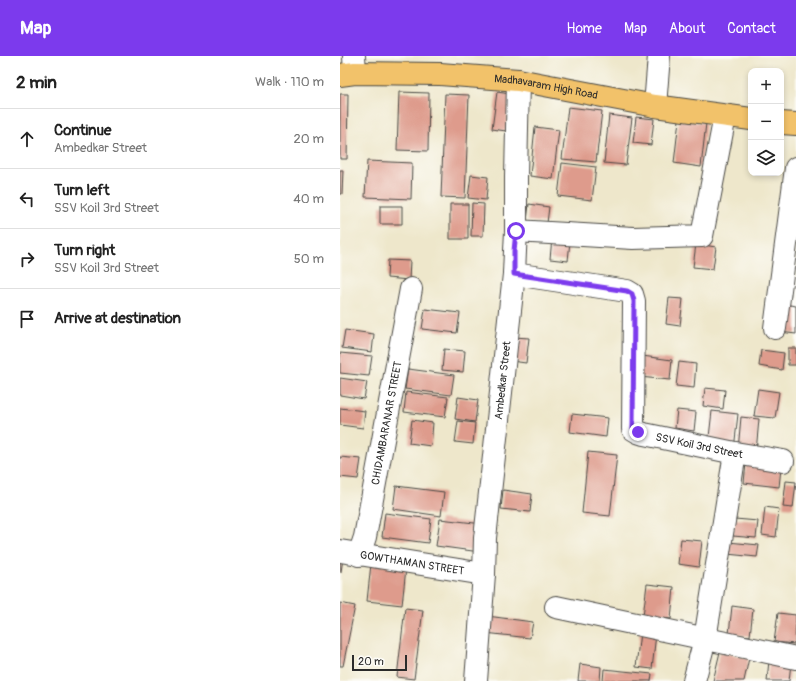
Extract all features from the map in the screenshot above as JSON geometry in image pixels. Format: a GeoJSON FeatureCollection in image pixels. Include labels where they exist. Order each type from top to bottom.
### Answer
{"type":"FeatureCollection","features":[{"type":"Feature","properties":{"kind":"main road","name":"Madhavaram High Road"},"geometry":{"type":"LineString","coordinates":[[350,68],[518,80],[655,106],[748,119]]}},
{"type":"Feature","properties":{"kind":"main road"},"geometry":{"type":"LineString","coordinates":[[784,123],[796,124]]}},
{"type":"Feature","properties":{"kind":"street"},"geometry":{"type":"LineString","coordinates":[[655,106],[658,56]]}},
{"type":"Feature","properties":{"kind":"street","name":"Ambedkar Street"},"geometry":{"type":"LineString","coordinates":[[476,681],[484,574],[485,538],[514,274],[518,80]]}},
{"type":"Feature","properties":{"kind":"street"},"geometry":{"type":"LineString","coordinates":[[516,231],[633,238],[702,236],[725,116]]}},
{"type":"Feature","properties":{"kind":"street"},"geometry":{"type":"LineString","coordinates":[[775,328],[796,168]]}},
{"type":"Feature","properties":{"kind":"street","name":"SSV Koil 3rd Street"},"geometry":{"type":"LineString","coordinates":[[514,274],[627,291],[632,294],[634,301],[633,429],[644,434],[782,461]]}},
{"type":"Feature","properties":{"kind":"street","name":"CHIDAMBARANAR STREET"},"geometry":{"type":"LineString","coordinates":[[349,553],[365,537],[411,289]]}},
{"type":"Feature","properties":{"kind":"street"},"geometry":{"type":"LineString","coordinates":[[694,681],[706,639],[735,453]]}},
{"type":"Feature","properties":{"kind":"street","name":"GOWTHAMAN STREET"},"geometry":{"type":"LineString","coordinates":[[349,553],[484,574]]}},
{"type":"Feature","properties":{"kind":"street"},"geometry":{"type":"LineString","coordinates":[[556,608],[796,658]]}},
{"type":"Feature","properties":{"kind":"building"},"geometry":{"type":"Polygon","coordinates":[[[399,92],[429,93],[428,151],[397,150],[399,92]]]}},
{"type":"Feature","properties":{"kind":"building"},"geometry":{"type":"Polygon","coordinates":[[[497,92],[510,94],[506,131],[492,129],[497,92]]]}},
{"type":"Feature","properties":{"kind":"building"},"geometry":{"type":"Polygon","coordinates":[[[340,94],[348,94],[347,159],[340,159],[340,94]]]}},
{"type":"Feature","properties":{"kind":"building"},"geometry":{"type":"Polygon","coordinates":[[[445,94],[469,95],[465,198],[441,197],[445,94]]]}},
{"type":"Feature","properties":{"kind":"building"},"geometry":{"type":"Polygon","coordinates":[[[568,107],[602,111],[596,162],[562,159],[568,107]]]}},
{"type":"Feature","properties":{"kind":"building"},"geometry":{"type":"Polygon","coordinates":[[[609,115],[632,118],[626,165],[604,163],[609,115]]]}},
{"type":"Feature","properties":{"kind":"building"},"geometry":{"type":"Polygon","coordinates":[[[636,117],[654,119],[651,145],[633,143],[636,117]]]}},
{"type":"Feature","properties":{"kind":"building"},"geometry":{"type":"Polygon","coordinates":[[[679,120],[706,123],[701,167],[674,163],[679,120]]]}},
{"type":"Feature","properties":{"kind":"building"},"geometry":{"type":"Polygon","coordinates":[[[535,127],[559,130],[553,179],[530,176],[535,127]]]}},
{"type":"Feature","properties":{"kind":"building"},"geometry":{"type":"Polygon","coordinates":[[[367,161],[412,163],[411,199],[365,197],[367,161]]]}},
{"type":"Feature","properties":{"kind":"building"},"geometry":{"type":"Polygon","coordinates":[[[562,163],[596,167],[592,200],[558,196],[562,163]]]}},
{"type":"Feature","properties":{"kind":"building"},"geometry":{"type":"Polygon","coordinates":[[[340,170],[343,170],[342,194],[340,194],[340,170]]]}},
{"type":"Feature","properties":{"kind":"building"},"geometry":{"type":"Polygon","coordinates":[[[471,175],[488,177],[486,200],[468,198],[471,175]]]}},
{"type":"Feature","properties":{"kind":"building"},"geometry":{"type":"Polygon","coordinates":[[[472,203],[484,204],[483,236],[471,236],[472,203]]]}},
{"type":"Feature","properties":{"kind":"building"},"geometry":{"type":"Polygon","coordinates":[[[450,204],[468,204],[468,239],[450,239],[450,204]]]}},
{"type":"Feature","properties":{"kind":"building"},"geometry":{"type":"Polygon","coordinates":[[[529,204],[549,207],[547,223],[527,221],[529,204]]]}},
{"type":"Feature","properties":{"kind":"building"},"geometry":{"type":"Polygon","coordinates":[[[380,206],[402,206],[402,224],[380,224],[380,206]]]}},
{"type":"Feature","properties":{"kind":"building"},"geometry":{"type":"Polygon","coordinates":[[[552,238],[570,241],[568,261],[550,259],[552,238]]]}},
{"type":"Feature","properties":{"kind":"building"},"geometry":{"type":"Polygon","coordinates":[[[696,244],[716,247],[713,269],[693,267],[696,244]]]}},
{"type":"Feature","properties":{"kind":"building"},"geometry":{"type":"Polygon","coordinates":[[[388,260],[410,261],[409,280],[387,278],[388,260]]]}},
{"type":"Feature","properties":{"kind":"building"},"geometry":{"type":"Polygon","coordinates":[[[669,298],[683,299],[680,326],[666,324],[669,298]]]}},
{"type":"Feature","properties":{"kind":"building"},"geometry":{"type":"Polygon","coordinates":[[[784,304],[796,306],[796,334],[780,332],[784,304]]]}},
{"type":"Feature","properties":{"kind":"building"},"geometry":{"type":"Polygon","coordinates":[[[425,309],[460,313],[457,333],[422,329],[425,309]]]}},
{"type":"Feature","properties":{"kind":"building"},"geometry":{"type":"Polygon","coordinates":[[[345,330],[374,334],[372,352],[342,348],[345,330]]]}},
{"type":"Feature","properties":{"kind":"building"},"geometry":{"type":"Polygon","coordinates":[[[514,337],[529,338],[526,363],[511,361],[514,337]]]}},
{"type":"Feature","properties":{"kind":"building"},"geometry":{"type":"Polygon","coordinates":[[[788,348],[796,348],[796,365],[788,365],[788,348]]]}},
{"type":"Feature","properties":{"kind":"building"},"geometry":{"type":"Polygon","coordinates":[[[444,349],[465,351],[463,372],[442,370],[444,349]]]}},
{"type":"Feature","properties":{"kind":"building"},"geometry":{"type":"Polygon","coordinates":[[[761,350],[784,353],[782,370],[759,366],[761,350]]]}},
{"type":"Feature","properties":{"kind":"building"},"geometry":{"type":"Polygon","coordinates":[[[340,353],[372,356],[369,376],[340,373],[340,353]]]}},
{"type":"Feature","properties":{"kind":"building"},"geometry":{"type":"Polygon","coordinates":[[[642,356],[672,360],[670,380],[639,377],[642,356]]]}},
{"type":"Feature","properties":{"kind":"building"},"geometry":{"type":"Polygon","coordinates":[[[679,362],[696,364],[694,388],[676,386],[679,362]]]}},
{"type":"Feature","properties":{"kind":"building"},"geometry":{"type":"Polygon","coordinates":[[[408,369],[454,375],[451,395],[405,389],[408,369]]]}},
{"type":"Feature","properties":{"kind":"building"},"geometry":{"type":"Polygon","coordinates":[[[340,378],[367,382],[364,399],[340,395],[340,378]]]}},
{"type":"Feature","properties":{"kind":"building"},"geometry":{"type":"Polygon","coordinates":[[[705,388],[725,390],[723,409],[703,406],[705,388]]]}},
{"type":"Feature","properties":{"kind":"building"},"geometry":{"type":"Polygon","coordinates":[[[758,389],[779,392],[775,418],[754,416],[758,389]]]}},
{"type":"Feature","properties":{"kind":"building"},"geometry":{"type":"Polygon","coordinates":[[[406,392],[448,397],[445,417],[404,412],[406,392]]]}},
{"type":"Feature","properties":{"kind":"building"},"geometry":{"type":"Polygon","coordinates":[[[458,397],[478,400],[475,422],[455,419],[458,397]]]}},
{"type":"Feature","properties":{"kind":"building"},"geometry":{"type":"Polygon","coordinates":[[[340,408],[365,411],[363,428],[340,425],[340,408]]]}},
{"type":"Feature","properties":{"kind":"building"},"geometry":{"type":"Polygon","coordinates":[[[677,410],[696,412],[694,431],[675,428],[677,410]]]}},
{"type":"Feature","properties":{"kind":"building"},"geometry":{"type":"Polygon","coordinates":[[[712,411],[738,414],[734,449],[708,446],[712,411]]]}},
{"type":"Feature","properties":{"kind":"building"},"geometry":{"type":"Polygon","coordinates":[[[572,414],[608,418],[606,437],[570,432],[572,414]]]}},
{"type":"Feature","properties":{"kind":"building"},"geometry":{"type":"Polygon","coordinates":[[[741,417],[759,419],[756,452],[738,450],[741,417]]]}},
{"type":"Feature","properties":{"kind":"building"},"geometry":{"type":"Polygon","coordinates":[[[412,420],[433,423],[431,446],[409,443],[412,420]]]}},
{"type":"Feature","properties":{"kind":"building"},"geometry":{"type":"Polygon","coordinates":[[[458,421],[475,423],[473,444],[455,442],[458,421]]]}},
{"type":"Feature","properties":{"kind":"building"},"geometry":{"type":"Polygon","coordinates":[[[588,452],[617,455],[610,516],[582,513],[588,452]]]}},
{"type":"Feature","properties":{"kind":"building"},"geometry":{"type":"Polygon","coordinates":[[[340,457],[361,459],[358,479],[340,477],[340,457]]]}},
{"type":"Feature","properties":{"kind":"building"},"geometry":{"type":"Polygon","coordinates":[[[746,463],[781,468],[779,487],[744,483],[746,463]]]}},
{"type":"Feature","properties":{"kind":"building"},"geometry":{"type":"Polygon","coordinates":[[[786,481],[796,482],[793,508],[783,507],[786,481]]]}},
{"type":"Feature","properties":{"kind":"building"},"geometry":{"type":"Polygon","coordinates":[[[396,486],[444,492],[441,516],[393,509],[396,486]]]}},
{"type":"Feature","properties":{"kind":"building"},"geometry":{"type":"Polygon","coordinates":[[[503,490],[532,494],[530,512],[501,509],[503,490]]]}},
{"type":"Feature","properties":{"kind":"building"},"geometry":{"type":"Polygon","coordinates":[[[765,507],[779,509],[776,537],[762,535],[765,507]]]}},
{"type":"Feature","properties":{"kind":"building"},"geometry":{"type":"Polygon","coordinates":[[[385,513],[431,519],[428,543],[382,537],[385,513]]]}},
{"type":"Feature","properties":{"kind":"building"},"geometry":{"type":"Polygon","coordinates":[[[440,519],[483,524],[480,552],[436,546],[440,519]]]}},
{"type":"Feature","properties":{"kind":"building"},"geometry":{"type":"Polygon","coordinates":[[[735,519],[758,521],[756,538],[733,536],[735,519]]]}},
{"type":"Feature","properties":{"kind":"building"},"geometry":{"type":"Polygon","coordinates":[[[681,539],[702,541],[699,567],[678,564],[681,539]]]}},
{"type":"Feature","properties":{"kind":"building"},"geometry":{"type":"Polygon","coordinates":[[[728,542],[759,545],[757,557],[727,554],[728,542]]]}},
{"type":"Feature","properties":{"kind":"building"},"geometry":{"type":"Polygon","coordinates":[[[340,557],[343,558],[341,572],[340,572],[340,557]]]}},
{"type":"Feature","properties":{"kind":"building"},"geometry":{"type":"Polygon","coordinates":[[[371,564],[406,568],[402,605],[367,601],[371,564]]]}},
{"type":"Feature","properties":{"kind":"building"},"geometry":{"type":"Polygon","coordinates":[[[647,584],[674,587],[671,619],[643,616],[647,584]]]}},
{"type":"Feature","properties":{"kind":"building"},"geometry":{"type":"Polygon","coordinates":[[[340,603],[355,606],[343,666],[340,666],[340,603]]]}},
{"type":"Feature","properties":{"kind":"building"},"geometry":{"type":"Polygon","coordinates":[[[732,606],[753,609],[750,636],[729,634],[732,606]]]}},
{"type":"Feature","properties":{"kind":"building"},"geometry":{"type":"Polygon","coordinates":[[[405,608],[423,610],[414,679],[397,677],[405,608]]]}},
{"type":"Feature","properties":{"kind":"building"},"geometry":{"type":"Polygon","coordinates":[[[778,613],[796,615],[795,644],[774,642],[778,613]]]}},
{"type":"Feature","properties":{"kind":"building"},"geometry":{"type":"Polygon","coordinates":[[[487,616],[533,622],[530,638],[485,633],[487,616]]]}},
{"type":"Feature","properties":{"kind":"building"},"geometry":{"type":"Polygon","coordinates":[[[640,632],[656,634],[652,669],[636,667],[640,632]]]}},
{"type":"Feature","properties":{"kind":"building"},"geometry":{"type":"Polygon","coordinates":[[[720,652],[749,658],[744,681],[713,681],[720,652]]]}},
{"type":"Feature","properties":{"kind":"building"},"geometry":{"type":"Polygon","coordinates":[[[769,660],[791,663],[789,681],[767,681],[769,660]]]}},
{"type":"Feature","properties":{"kind":"building"},"geometry":{"type":"Polygon","coordinates":[[[580,664],[601,667],[600,681],[578,681],[580,664]]]}},
{"type":"Feature","properties":{"kind":"building"},"geometry":{"type":"Polygon","coordinates":[[[604,669],[652,674],[651,681],[603,681],[604,669]]]}},
{"type":"Feature","properties":{"kind":"route"},"geometry":{"type":"LineString","coordinates":[[516,231],[514,274],[627,291],[632,294],[634,301],[633,429],[638,432]]}}]}
